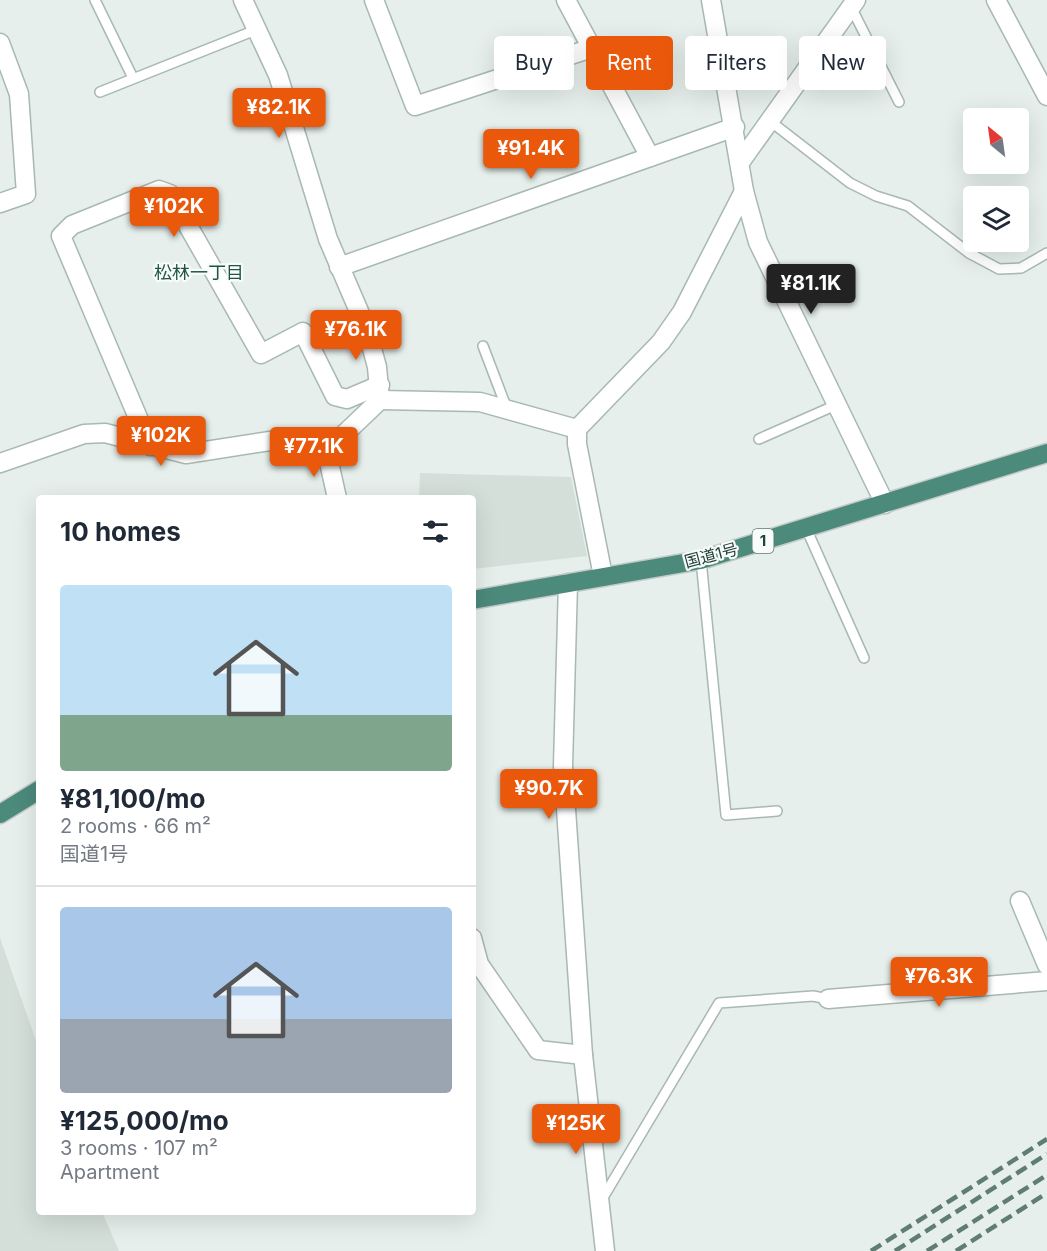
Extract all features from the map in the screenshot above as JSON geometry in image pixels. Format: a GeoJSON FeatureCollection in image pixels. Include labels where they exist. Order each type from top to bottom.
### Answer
{"type":"FeatureCollection","features":[{"type":"Feature","properties":{"kind":"highway","name":"国道1号"},"geometry":{"type":"LineString","coordinates":[[476,599],[701,560],[1047,453]]}},
{"type":"Feature","properties":{"kind":"highway"},"geometry":{"type":"LineString","coordinates":[[0,814],[36,792]]}},
{"type":"Feature","properties":{"kind":"street"},"geometry":{"type":"LineString","coordinates":[[243,0],[278,75],[328,239],[367,330],[380,392]]}},
{"type":"Feature","properties":{"kind":"street"},"geometry":{"type":"LineString","coordinates":[[375,0],[416,106],[586,50]]}},
{"type":"Feature","properties":{"kind":"street"},"geometry":{"type":"LineString","coordinates":[[566,0],[586,37]]}},
{"type":"Feature","properties":{"kind":"street"},"geometry":{"type":"LineString","coordinates":[[711,0],[741,161],[744,191],[758,242],[885,504]]}},
{"type":"Feature","properties":{"kind":"street"},"geometry":{"type":"LineString","coordinates":[[996,0],[1047,96]]}},
{"type":"Feature","properties":{"kind":"street"},"geometry":{"type":"LineString","coordinates":[[741,161],[854,4]]}},
{"type":"Feature","properties":{"kind":"street"},"geometry":{"type":"LineString","coordinates":[[0,43],[19,94],[26,194],[0,203]]}},
{"type":"Feature","properties":{"kind":"street"},"geometry":{"type":"LineString","coordinates":[[614,90],[650,157]]}},
{"type":"Feature","properties":{"kind":"street"},"geometry":{"type":"LineString","coordinates":[[339,267],[735,127]]}},
{"type":"Feature","properties":{"kind":"street"},"geometry":{"type":"LineString","coordinates":[[150,446],[61,236],[72,225],[159,190],[170,194],[261,354],[303,332],[335,396],[347,399],[380,392],[480,402],[577,429]]}},
{"type":"Feature","properties":{"kind":"street"},"geometry":{"type":"LineString","coordinates":[[603,576],[577,444],[577,429],[661,342],[677,320],[744,191]]}},
{"type":"Feature","properties":{"kind":"street"},"geometry":{"type":"LineString","coordinates":[[0,463],[84,434],[105,433],[186,454],[270,441],[326,449],[336,442],[380,392]]}},
{"type":"Feature","properties":{"kind":"street"},"geometry":{"type":"LineString","coordinates":[[326,449],[337,495]]}},
{"type":"Feature","properties":{"kind":"street"},"geometry":{"type":"LineString","coordinates":[[568,583],[563,766],[583,1055],[605,1251]]}},
{"type":"Feature","properties":{"kind":"street"},"geometry":{"type":"LineString","coordinates":[[1020,901],[1047,964]]}},
{"type":"Feature","properties":{"kind":"street"},"geometry":{"type":"LineString","coordinates":[[476,953],[479,964],[538,1050],[583,1055]]}},
{"type":"Feature","properties":{"kind":"street"},"geometry":{"type":"LineString","coordinates":[[828,999],[1047,981]]}},
{"type":"Feature","properties":{"kind":"lane"},"geometry":{"type":"LineString","coordinates":[[95,0],[133,78]]}},
{"type":"Feature","properties":{"kind":"lane"},"geometry":{"type":"LineString","coordinates":[[854,4],[899,102]]}},
{"type":"Feature","properties":{"kind":"lane"},"geometry":{"type":"LineString","coordinates":[[100,92],[258,29]]}},
{"type":"Feature","properties":{"kind":"lane"},"geometry":{"type":"LineString","coordinates":[[770,121],[850,183],[876,196],[908,206],[969,253],[999,269],[1021,268],[1047,253]]}},
{"type":"Feature","properties":{"kind":"lane"},"geometry":{"type":"LineString","coordinates":[[483,346],[507,409]]}},
{"type":"Feature","properties":{"kind":"lane"},"geometry":{"type":"LineString","coordinates":[[759,439],[836,405]]}},
{"type":"Feature","properties":{"kind":"lane"},"geometry":{"type":"LineString","coordinates":[[806,528],[864,658]]}},
{"type":"Feature","properties":{"kind":"lane"},"geometry":{"type":"LineString","coordinates":[[701,560],[726,815],[777,811]]}},
{"type":"Feature","properties":{"kind":"lane"},"geometry":{"type":"LineString","coordinates":[[600,1203],[719,1003],[813,996],[828,999]]}},
{"type":"Feature","properties":{"kind":"shaded area"},"geometry":{"type":"Polygon","coordinates":[[[420,473],[571,477],[587,556],[476,569],[476,495],[419,495],[420,473]]]}},
{"type":"Feature","properties":{"kind":"shaded area"},"geometry":{"type":"Polygon","coordinates":[[[0,938],[36,1040],[36,1215],[103,1215],[119,1251],[0,1251],[0,938]]]}},
{"type":"Feature","properties":{"kind":"railway"},"geometry":{"type":"LineString","coordinates":[[871,1251],[1047,1139]]}},
{"type":"Feature","properties":{"kind":"railway"},"geometry":{"type":"LineString","coordinates":[[895,1251],[1047,1154]]}},
{"type":"Feature","properties":{"kind":"railway"},"geometry":{"type":"LineString","coordinates":[[927,1251],[1047,1175]]}},
{"type":"Feature","properties":{"kind":"railway"},"geometry":{"type":"LineString","coordinates":[[956,1251],[1047,1193]]}},
{"type":"Feature","properties":{"kind":"district","name":"松林一丁目"},"geometry":{"type":"Point","coordinates":[199,273]}}]}
